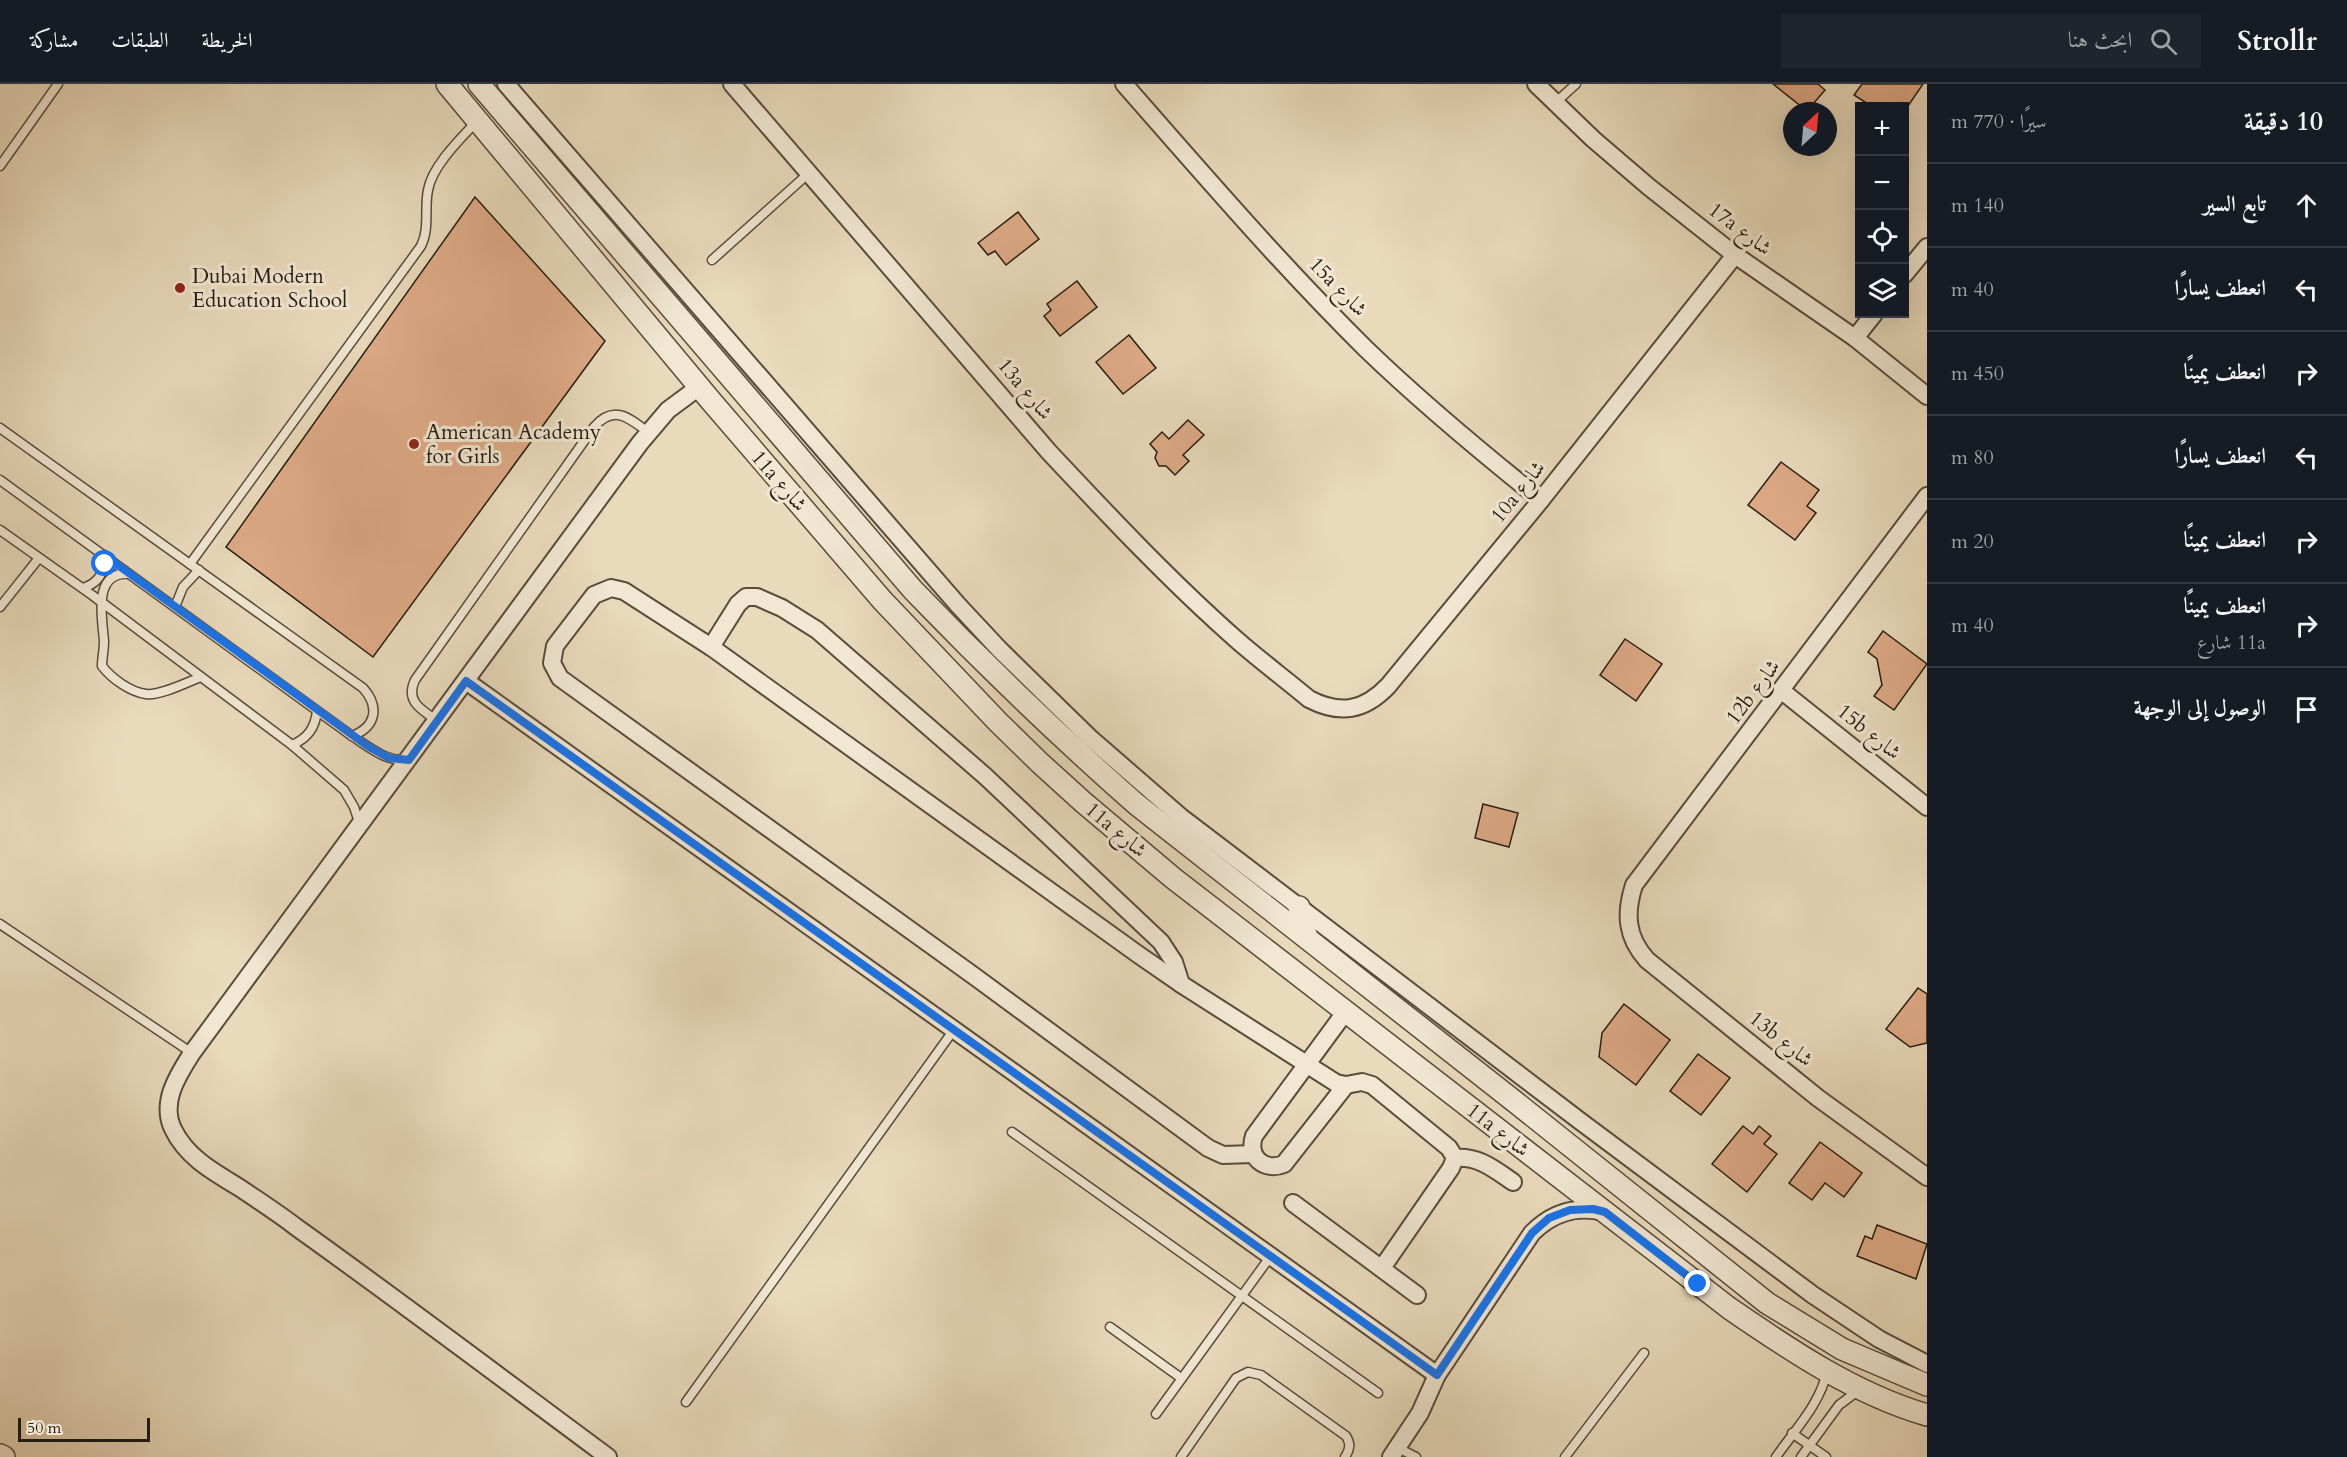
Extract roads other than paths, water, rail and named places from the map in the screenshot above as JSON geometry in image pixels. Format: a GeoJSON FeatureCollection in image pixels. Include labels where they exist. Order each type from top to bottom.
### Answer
{"type":"FeatureCollection","features":[{"type":"Feature","properties":{"kind":"street","name":"11a شارع"},"geometry":{"type":"LineString","coordinates":[[447,84],[699,387],[882,600],[998,722],[1083,802],[1173,878],[1729,1308],[1785,1346],[1862,1389],[1927,1414]]}},
{"type":"Feature","properties":{"kind":"street","name":"11a شارع"},"geometry":{"type":"LineString","coordinates":[[479,84],[913,590],[1022,700],[1136,804],[1515,1101],[1739,1282],[1796,1322],[1842,1349],[1927,1385]]}},
{"type":"Feature","properties":{"kind":"street"},"geometry":{"type":"LineString","coordinates":[[506,84],[958,605],[1000,650],[1089,737],[1207,837],[1813,1295],[1879,1339],[1927,1364]]}},
{"type":"Feature","properties":{"kind":"street","name":"13a شارع"},"geometry":{"type":"LineString","coordinates":[[732,84],[1049,452],[1095,501],[1231,634],[1309,699]]}},
{"type":"Feature","properties":{"kind":"street","name":"15a شارع"},"geometry":{"type":"LineString","coordinates":[[1124,84],[1250,228],[1322,304],[1414,393],[1541,500]]}},
{"type":"Feature","properties":{"kind":"street","name":"17a شارع"},"geometry":{"type":"LineString","coordinates":[[1536,84],[1593,139],[1649,187],[1735,255],[1855,338],[1927,396]]}},
{"type":"Feature","properties":{"kind":"street"},"geometry":{"type":"LineString","coordinates":[[1909,270],[1927,247]]}},
{"type":"Feature","properties":{"kind":"street","name":"10a شارع"},"geometry":{"type":"LineString","coordinates":[[1309,699],[1329,707],[1351,708],[1365,704],[1378,696],[1541,500],[1735,255]]}},
{"type":"Feature","properties":{"kind":"street"},"geometry":{"type":"LineString","coordinates":[[1855,338],[1871,318]]}},
{"type":"Feature","properties":{"kind":"street"},"geometry":{"type":"LineString","coordinates":[[608,1457],[297,1227],[190,1154],[179,1141],[171,1126],[168,1110],[170,1094],[192,1053],[648,432],[668,410],[699,387],[707,386],[723,391],[778,447],[799,458]]}},
{"type":"Feature","properties":{"kind":"street","name":"12b شارع"},"geometry":{"type":"LineString","coordinates":[[1628,920],[1629,902],[1634,885],[1927,496]]}},
{"type":"Feature","properties":{"kind":"street"},"geometry":{"type":"LineString","coordinates":[[1253,1154],[1223,1155],[1208,1148],[974,976],[560,678],[552,663],[555,646],[594,595],[611,588],[624,591],[711,646],[1181,984],[1336,1083],[1346,1085],[1362,1082],[1372,1085],[1449,1148],[1455,1158],[1452,1168],[1382,1269]]}},
{"type":"Feature","properties":{"kind":"street"},"geometry":{"type":"LineString","coordinates":[[711,646],[738,604],[746,597],[757,597],[808,624],[985,776],[1161,942],[1174,962],[1181,984]]}},
{"type":"Feature","properties":{"kind":"street"},"geometry":{"type":"LineString","coordinates":[[466,681],[1437,1375]]}},
{"type":"Feature","properties":{"kind":"street","name":"15b شارع"},"geometry":{"type":"LineString","coordinates":[[1782,691],[1927,807]]}},
{"type":"Feature","properties":{"kind":"street"},"geometry":{"type":"LineString","coordinates":[[1299,907],[1307,938]]}},
{"type":"Feature","properties":{"kind":"street"},"geometry":{"type":"LineString","coordinates":[[1227,920],[1251,924],[1271,937],[1486,1104],[1504,1107],[1515,1101]]}},
{"type":"Feature","properties":{"kind":"street","name":"13b شارع"},"geometry":{"type":"LineString","coordinates":[[1628,920],[1631,935],[1638,950],[1647,960],[1818,1098],[1927,1177]]}},
{"type":"Feature","properties":{"kind":"street"},"geometry":{"type":"LineString","coordinates":[[1346,1011],[1254,1136],[1253,1154],[1257,1160],[1270,1167],[1284,1164],[1346,1085]]}},
{"type":"Feature","properties":{"kind":"street"},"geometry":{"type":"LineString","coordinates":[[1533,1157],[1544,1150],[1556,1152],[1615,1196],[1652,1212]]}},
{"type":"Feature","properties":{"kind":"street"},"geometry":{"type":"LineString","coordinates":[[1455,1158],[1473,1158],[1482,1161],[1513,1182]]}},
{"type":"Feature","properties":{"kind":"street"},"geometry":{"type":"LineString","coordinates":[[1293,1203],[1417,1295]]}},
{"type":"Feature","properties":{"kind":"street"},"geometry":{"type":"LineString","coordinates":[[1394,1452],[1420,1413],[1437,1375],[1532,1233],[1549,1218],[1570,1210],[1593,1209],[1605,1212]]}},
{"type":"Feature","properties":{"kind":"lane"},"geometry":{"type":"LineString","coordinates":[[0,166],[58,84]]}},
{"type":"Feature","properties":{"kind":"lane"},"geometry":{"type":"LineString","coordinates":[[1555,103],[1576,84]]}},
{"type":"Feature","properties":{"kind":"lane"},"geometry":{"type":"LineString","coordinates":[[190,564],[422,246],[427,231],[427,193],[430,182],[454,147],[477,120]]}},
{"type":"Feature","properties":{"kind":"lane"},"geometry":{"type":"LineString","coordinates":[[712,260],[809,173]]}},
{"type":"Feature","properties":{"kind":"lane"},"geometry":{"type":"LineString","coordinates":[[438,721],[415,704],[411,696],[415,680],[594,427],[605,417],[621,415],[628,417],[648,432]]}},
{"type":"Feature","properties":{"kind":"lane"},"geometry":{"type":"LineString","coordinates":[[0,428],[363,688],[370,696],[373,716],[369,725],[362,732],[352,736]]}},
{"type":"Feature","properties":{"kind":"lane"},"geometry":{"type":"LineString","coordinates":[[0,480],[352,736],[378,753],[400,760],[409,760]]}},
{"type":"Feature","properties":{"kind":"lane"},"geometry":{"type":"LineString","coordinates":[[0,530],[83,588],[292,745],[344,790],[354,807],[360,826]]}},
{"type":"Feature","properties":{"kind":"lane"},"geometry":{"type":"LineString","coordinates":[[83,588],[98,580],[103,572],[104,555]]}},
{"type":"Feature","properties":{"kind":"lane"},"geometry":{"type":"LineString","coordinates":[[0,607],[39,558]]}},
{"type":"Feature","properties":{"kind":"lane"},"geometry":{"type":"LineString","coordinates":[[175,607],[183,587],[199,570]]}},
{"type":"Feature","properties":{"kind":"lane"},"geometry":{"type":"LineString","coordinates":[[130,574],[122,573],[115,577],[108,584],[100,601],[104,644],[102,666],[107,673],[145,694],[155,693],[201,677]]}},
{"type":"Feature","properties":{"kind":"lane"},"geometry":{"type":"LineString","coordinates":[[292,745],[301,741],[313,728],[317,711]]}},
{"type":"Feature","properties":{"kind":"lane"},"geometry":{"type":"LineString","coordinates":[[0,924],[192,1053]]}},
{"type":"Feature","properties":{"kind":"lane"},"geometry":{"type":"LineString","coordinates":[[686,1402],[953,1031]]}},
{"type":"Feature","properties":{"kind":"lane"},"geometry":{"type":"LineString","coordinates":[[1012,1132],[1378,1393]]}},
{"type":"Feature","properties":{"kind":"lane"},"geometry":{"type":"LineString","coordinates":[[1156,1414],[1270,1257]]}},
{"type":"Feature","properties":{"kind":"lane"},"geometry":{"type":"LineString","coordinates":[[1110,1327],[1181,1378]]}},
{"type":"Feature","properties":{"kind":"lane"},"geometry":{"type":"LineString","coordinates":[[1565,1457],[1644,1353]]}},
{"type":"Feature","properties":{"kind":"lane"},"geometry":{"type":"LineString","coordinates":[[1776,1457],[1820,1392],[1827,1370]]}},
{"type":"Feature","properties":{"kind":"lane"},"geometry":{"type":"LineString","coordinates":[[1181,1457],[1236,1378],[1248,1372],[1261,1375],[1347,1436],[1350,1449],[1345,1457]]}},
{"type":"Feature","properties":{"kind":"lane"},"geometry":{"type":"LineString","coordinates":[[1801,1457],[1839,1405],[1862,1389]]}},
{"type":"Feature","properties":{"kind":"lane"},"geometry":{"type":"LineString","coordinates":[[1792,1433],[1826,1457]]}},
{"type":"Feature","properties":{"kind":"lane"},"geometry":{"type":"LineString","coordinates":[[1394,1452],[1416,1457]]}},
{"type":"Feature","properties":{"kind":"place","name":"Dubai Modern Education School"},"geometry":{"type":"Point","coordinates":[180,288]}},
{"type":"Feature","properties":{"kind":"place","name":"American Academy for Girls"},"geometry":{"type":"Point","coordinates":[414,444]}}]}
